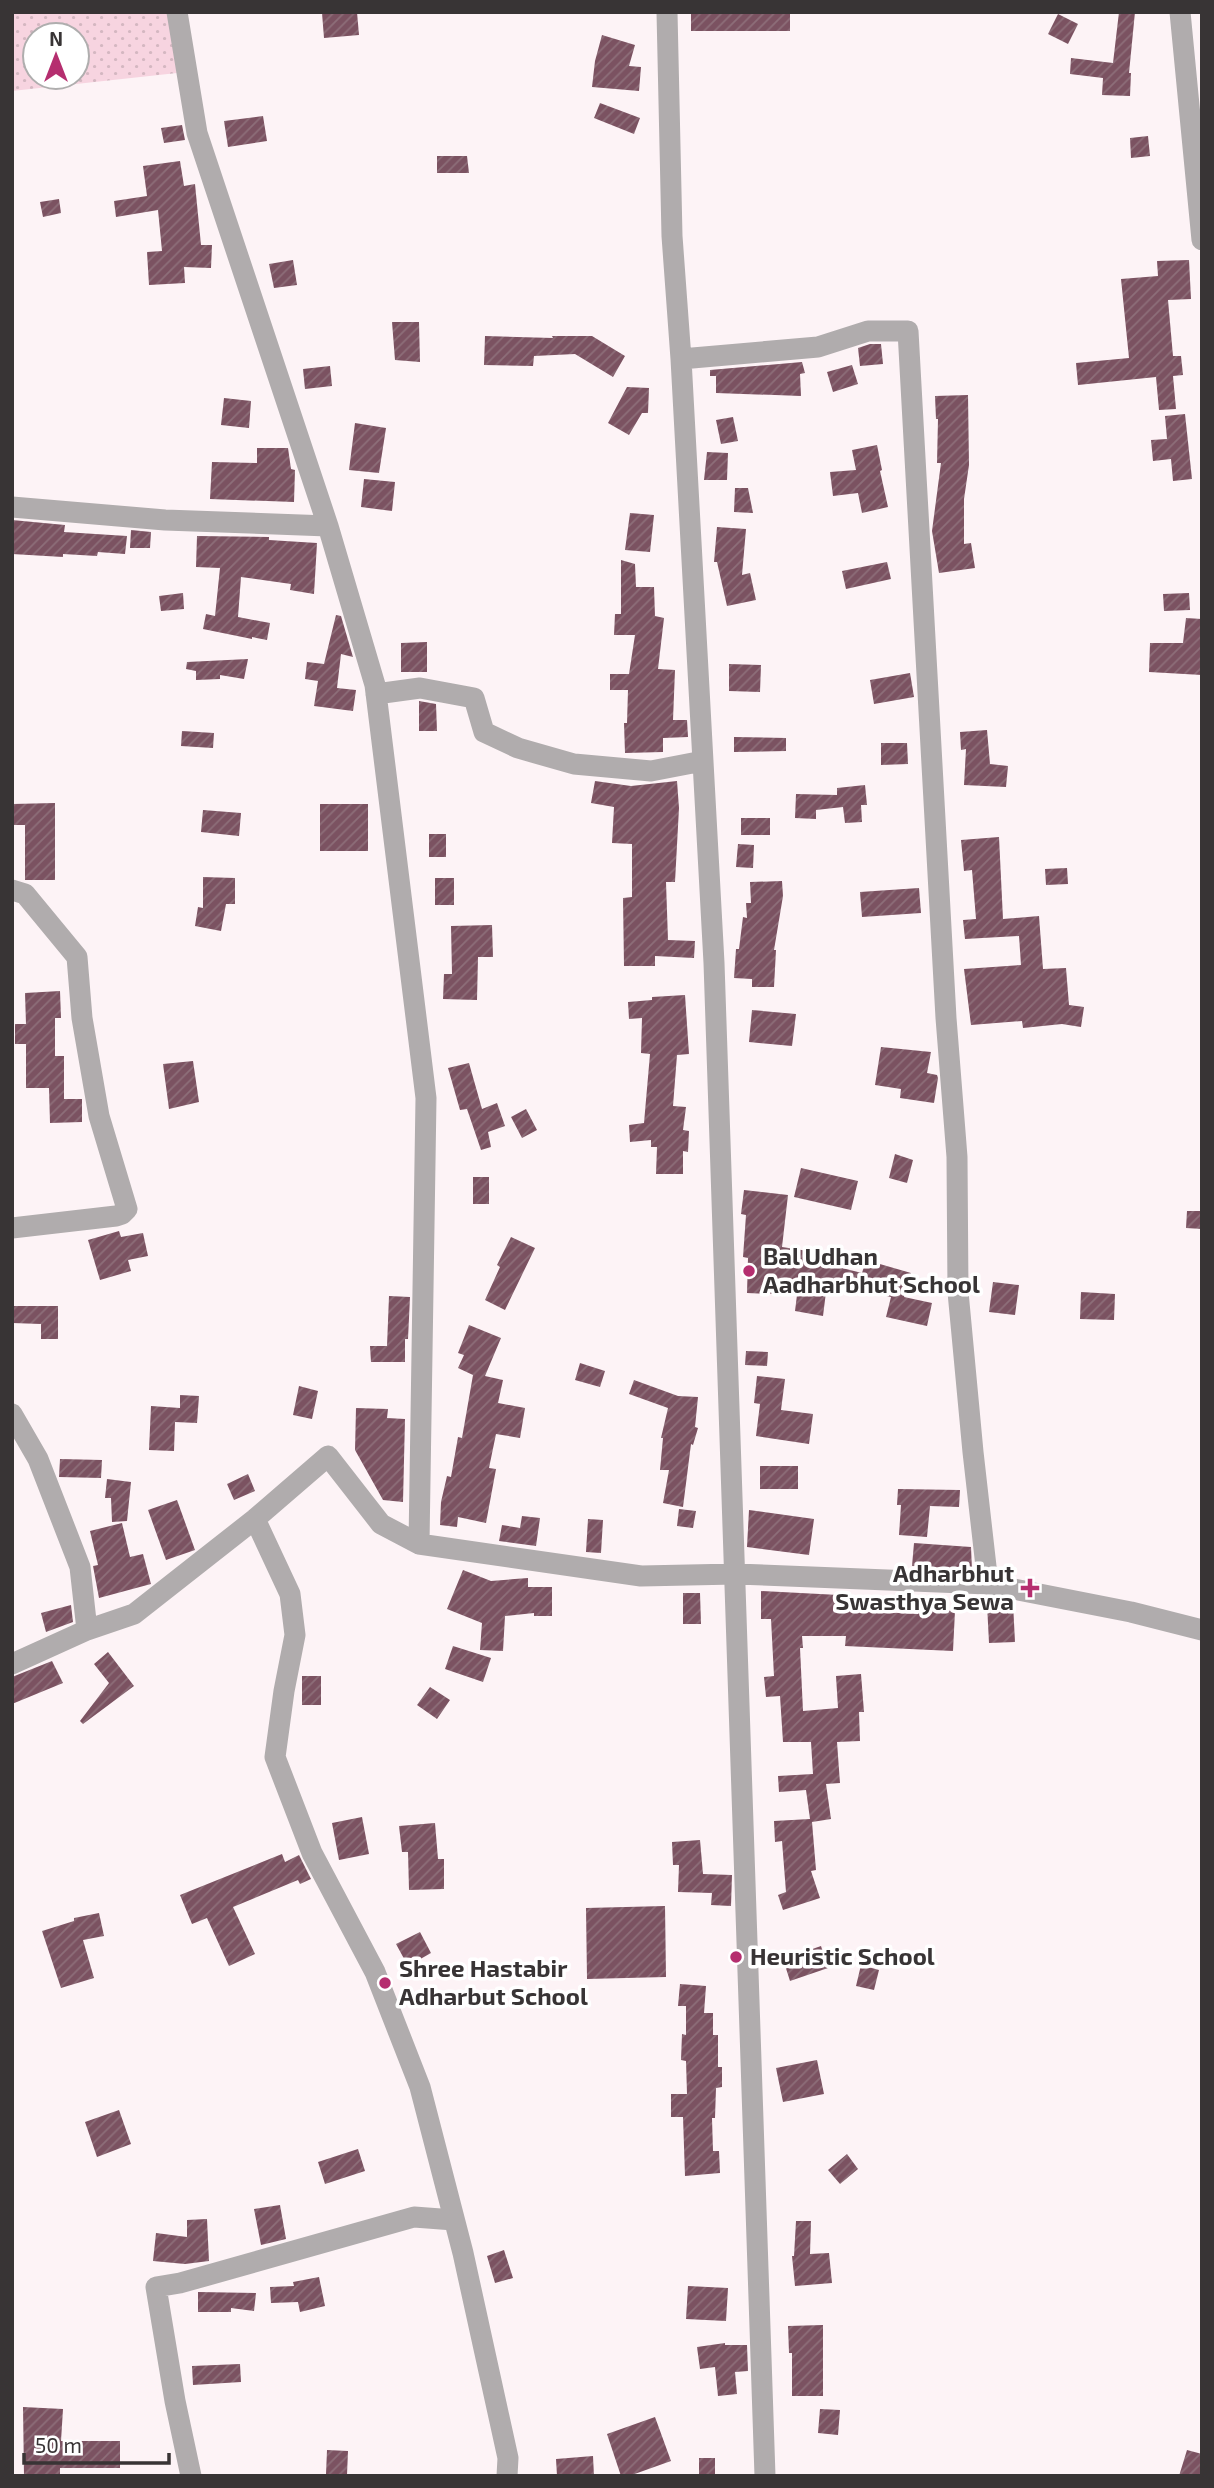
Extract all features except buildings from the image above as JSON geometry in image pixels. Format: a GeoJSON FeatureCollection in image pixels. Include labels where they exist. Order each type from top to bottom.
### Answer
{"type":"FeatureCollection","features":[{"type":"Feature","properties":{"kind":"street"},"geometry":{"type":"LineString","coordinates":[[177,12],[197,133],[328,526],[376,694],[426,1098],[419,1544]]}},
{"type":"Feature","properties":{"kind":"street"},"geometry":{"type":"LineString","coordinates":[[667,12],[672,236],[714,963],[765,2476]]}},
{"type":"Feature","properties":{"kind":"street"},"geometry":{"type":"LineString","coordinates":[[1180,12],[1197,132],[1202,240]]}},
{"type":"Feature","properties":{"kind":"street"},"geometry":{"type":"LineString","coordinates":[[681,359],[818,347],[868,331],[908,331],[946,1018],[957,1157],[958,1292],[988,1584]]}},
{"type":"Feature","properties":{"kind":"street"},"geometry":{"type":"LineString","coordinates":[[12,507],[165,520],[328,526]]}},
{"type":"Feature","properties":{"kind":"street"},"geometry":{"type":"LineString","coordinates":[[376,694],[419,688],[474,698],[484,732],[519,748],[574,764],[651,771],[703,761]]}},
{"type":"Feature","properties":{"kind":"street"},"geometry":{"type":"LineString","coordinates":[[12,890],[25,894],[77,957],[82,1018],[99,1115],[127,1209],[116,1216],[12,1228]]}},
{"type":"Feature","properties":{"kind":"street"},"geometry":{"type":"LineString","coordinates":[[12,1414],[38,1459],[80,1567],[87,1630]]}},
{"type":"Feature","properties":{"kind":"street"},"geometry":{"type":"LineString","coordinates":[[12,1664],[87,1630],[134,1614],[255,1519],[328,1456],[381,1524],[419,1544],[641,1576],[736,1574],[988,1584],[1131,1612],[1202,1630]]}},
{"type":"Feature","properties":{"kind":"street"},"geometry":{"type":"LineString","coordinates":[[255,1519],[290,1594],[295,1635],[275,1757],[312,1853],[375,1972],[420,2087],[463,2253],[508,2458],[507,2476]]}},
{"type":"Feature","properties":{"kind":"street"},"geometry":{"type":"LineString","coordinates":[[191,2476],[156,2287],[414,2217],[454,2220]]}},
{"type":"Feature","properties":{"kind":"shaded area"},"geometry":{"type":"Polygon","coordinates":[[[12,12],[168,12],[177,73],[91,82],[91,21],[21,21],[21,90],[12,91],[12,12]]]}},
{"type":"Feature","properties":{"kind":"place","name":"Bal Udhan Aadharbhut School"},"geometry":{"type":"Point","coordinates":[749,1271]}},
{"type":"Feature","properties":{"kind":"place","name":"Adharbhut Swasthya Sewa"},"geometry":{"type":"Point","coordinates":[1030,1588]}},
{"type":"Feature","properties":{"kind":"place","name":"Heuristic School"},"geometry":{"type":"Point","coordinates":[736,1957]}},
{"type":"Feature","properties":{"kind":"place","name":"Shree Hastabir Adharbut School"},"geometry":{"type":"Point","coordinates":[385,1983]}}]}
